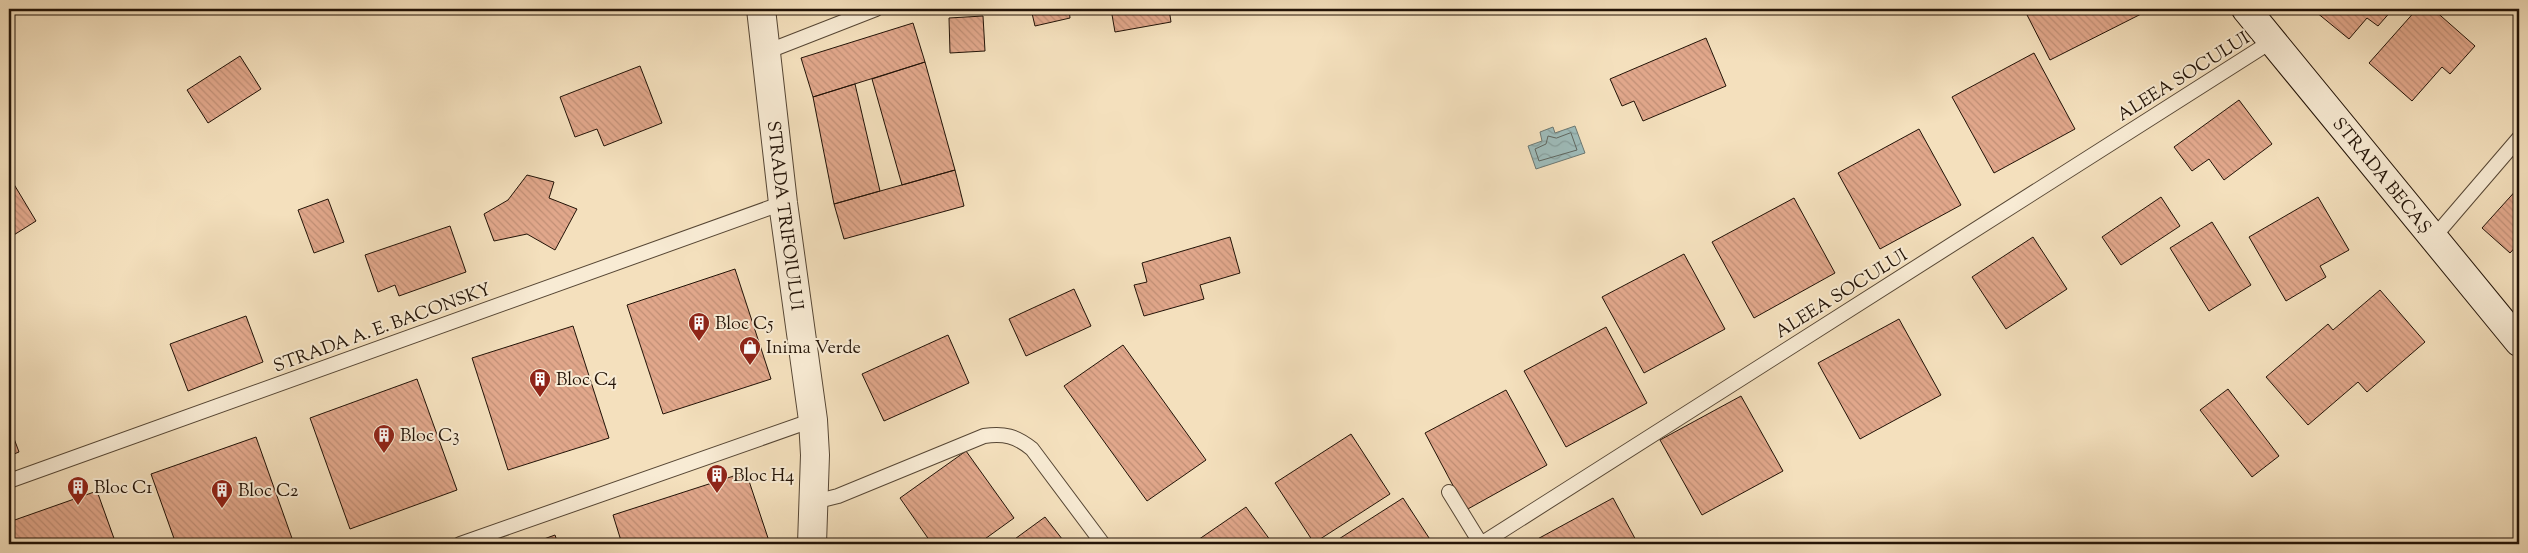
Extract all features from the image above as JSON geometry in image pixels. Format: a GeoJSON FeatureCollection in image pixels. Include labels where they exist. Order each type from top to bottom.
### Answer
{"type":"FeatureCollection","features":[{"type":"Feature","properties":{"kind":"street","name":"STRADA TRIFOIULUI"},"geometry":{"type":"LineString","coordinates":[[761,9],[766,52],[775,206],[814,420],[812,544]]}},
{"type":"Feature","properties":{"kind":"street","name":"STRADA BECAȘ"},"geometry":{"type":"LineString","coordinates":[[2246,9],[2519,342]]}},
{"type":"Feature","properties":{"kind":"lane"},"geometry":{"type":"LineString","coordinates":[[766,52],[876,9]]}},
{"type":"Feature","properties":{"kind":"lane","name":"ALEEA SOCULUI"},"geometry":{"type":"LineString","coordinates":[[1449,492],[1481,544],[2272,41]]}},
{"type":"Feature","properties":{"kind":"lane"},"geometry":{"type":"LineString","coordinates":[[2434,236],[2519,138]]}},
{"type":"Feature","properties":{"kind":"lane","name":"STRADA A. E. BACONSKY"},"geometry":{"type":"LineString","coordinates":[[9,481],[775,206]]}},
{"type":"Feature","properties":{"kind":"lane"},"geometry":{"type":"LineString","coordinates":[[460,544],[814,420]]}},
{"type":"Feature","properties":{"kind":"lane"},"geometry":{"type":"LineString","coordinates":[[814,502],[838,496],[984,436],[1007,434],[1020,439],[1032,449],[1103,544]]}},
{"type":"Feature","properties":{"kind":"water"},"geometry":{"type":"Polygon","coordinates":[[[1575,126],[1585,153],[1536,169],[1528,146],[1542,141],[1540,132],[1553,127],[1555,133],[1575,126]]]}},
{"type":"Feature","properties":{"kind":"building"},"geometry":{"type":"Polygon","coordinates":[[[1031,9],[1069,9],[1070,18],[1035,26],[1031,9]]]}},
{"type":"Feature","properties":{"kind":"building"},"geometry":{"type":"Polygon","coordinates":[[[1111,9],[1169,9],[1171,22],[1115,32],[1111,9]]]}},
{"type":"Feature","properties":{"kind":"building"},"geometry":{"type":"Polygon","coordinates":[[[2024,9],[2149,9],[2149,10],[2050,60],[2024,9]]]}},
{"type":"Feature","properties":{"kind":"building"},"geometry":{"type":"Polygon","coordinates":[[[2319,9],[2393,9],[2378,26],[2367,18],[2349,39],[2316,12],[2319,9]]]}},
{"type":"Feature","properties":{"kind":"building"},"geometry":{"type":"Polygon","coordinates":[[[2417,9],[2433,9],[2475,46],[2450,74],[2442,67],[2412,101],[2369,63],[2417,9]]]}},
{"type":"Feature","properties":{"kind":"building"},"geometry":{"type":"Polygon","coordinates":[[[983,16],[985,51],[950,53],[949,18],[983,16]]]}},
{"type":"Feature","properties":{"kind":"building"},"geometry":{"type":"Polygon","coordinates":[[[913,23],[925,62],[813,97],[801,58],[913,23]]]}},
{"type":"Feature","properties":{"kind":"building"},"geometry":{"type":"Polygon","coordinates":[[[1706,38],[1726,86],[1643,121],[1634,101],[1622,106],[1610,79],[1706,38]]]}},
{"type":"Feature","properties":{"kind":"building"},"geometry":{"type":"Polygon","coordinates":[[[2034,53],[2075,129],[1994,173],[1952,97],[2034,53]]]}},
{"type":"Feature","properties":{"kind":"building"},"geometry":{"type":"Polygon","coordinates":[[[240,56],[261,89],[208,123],[187,90],[240,56]]]}},
{"type":"Feature","properties":{"kind":"building"},"geometry":{"type":"Polygon","coordinates":[[[925,62],[955,170],[902,185],[872,79],[925,62]]]}},
{"type":"Feature","properties":{"kind":"building"},"geometry":{"type":"Polygon","coordinates":[[[640,66],[662,123],[604,146],[597,129],[575,137],[560,97],[640,66]]]}},
{"type":"Feature","properties":{"kind":"building"},"geometry":{"type":"Polygon","coordinates":[[[855,84],[880,191],[834,204],[813,97],[855,84]]]}},
{"type":"Feature","properties":{"kind":"building"},"geometry":{"type":"Polygon","coordinates":[[[2239,100],[2272,144],[2224,180],[2209,159],[2192,171],[2174,147],[2239,100]]]}},
{"type":"Feature","properties":{"kind":"building"},"geometry":{"type":"Polygon","coordinates":[[[1919,129],[1961,205],[1880,249],[1838,173],[1919,129]]]}},
{"type":"Feature","properties":{"kind":"building"},"geometry":{"type":"Polygon","coordinates":[[[955,170],[964,206],[844,239],[834,204],[955,170]]]}},
{"type":"Feature","properties":{"kind":"building"},"geometry":{"type":"Polygon","coordinates":[[[527,175],[554,182],[549,198],[577,209],[555,250],[527,234],[494,241],[484,214],[508,200],[527,175]]]}},
{"type":"Feature","properties":{"kind":"building"},"geometry":{"type":"Polygon","coordinates":[[[9,176],[36,221],[9,238],[9,176]]]}},
{"type":"Feature","properties":{"kind":"building"},"geometry":{"type":"Polygon","coordinates":[[[2519,187],[2519,243],[2510,253],[2482,228],[2519,187]]]}},
{"type":"Feature","properties":{"kind":"building"},"geometry":{"type":"Polygon","coordinates":[[[2161,197],[2180,226],[2121,265],[2102,237],[2161,197]]]}},
{"type":"Feature","properties":{"kind":"building"},"geometry":{"type":"Polygon","coordinates":[[[2318,197],[2349,250],[2320,266],[2326,277],[2286,301],[2249,237],[2318,197]]]}},
{"type":"Feature","properties":{"kind":"building"},"geometry":{"type":"Polygon","coordinates":[[[1794,198],[1835,273],[1754,318],[1712,242],[1794,198]]]}},
{"type":"Feature","properties":{"kind":"building"},"geometry":{"type":"Polygon","coordinates":[[[328,199],[344,242],[314,253],[298,210],[328,199]]]}},
{"type":"Feature","properties":{"kind":"building"},"geometry":{"type":"Polygon","coordinates":[[[2212,222],[2251,285],[2209,311],[2170,248],[2212,222]]]}},
{"type":"Feature","properties":{"kind":"building"},"geometry":{"type":"Polygon","coordinates":[[[450,226],[466,272],[399,296],[395,285],[378,292],[365,255],[450,226]]]}},
{"type":"Feature","properties":{"kind":"building"},"geometry":{"type":"Polygon","coordinates":[[[1230,237],[1240,273],[1200,285],[1204,299],[1144,316],[1134,285],[1147,282],[1142,263],[1230,237]]]}},
{"type":"Feature","properties":{"kind":"building"},"geometry":{"type":"Polygon","coordinates":[[[2033,237],[2067,289],[2006,329],[1972,277],[2033,237]]]}},
{"type":"Feature","properties":{"kind":"building"},"geometry":{"type":"Polygon","coordinates":[[[1684,254],[1725,329],[1644,373],[1602,297],[1684,254]]]}},
{"type":"Feature","properties":{"kind":"building","name":"Bloc C5"},"geometry":{"type":"Polygon","coordinates":[[[735,269],[771,379],[663,414],[627,305],[735,269]]]}},
{"type":"Feature","properties":{"kind":"building"},"geometry":{"type":"Polygon","coordinates":[[[1074,289],[1091,326],[1026,356],[1009,319],[1074,289]]]}},
{"type":"Feature","properties":{"kind":"building"},"geometry":{"type":"Polygon","coordinates":[[[2380,290],[2425,342],[2367,392],[2358,382],[2308,425],[2266,377],[2328,324],[2333,330],[2380,290]]]}},
{"type":"Feature","properties":{"kind":"building"},"geometry":{"type":"Polygon","coordinates":[[[246,316],[263,362],[188,391],[170,344],[246,316]]]}},
{"type":"Feature","properties":{"kind":"building"},"geometry":{"type":"Polygon","coordinates":[[[1899,319],[1941,395],[1860,439],[1818,363],[1899,319]]]}},
{"type":"Feature","properties":{"kind":"building","name":"Bloc C4"},"geometry":{"type":"Polygon","coordinates":[[[573,326],[609,438],[508,470],[472,358],[573,326]]]}},
{"type":"Feature","properties":{"kind":"building"},"geometry":{"type":"Polygon","coordinates":[[[1606,327],[1647,403],[1566,447],[1524,371],[1606,327]]]}},
{"type":"Feature","properties":{"kind":"building"},"geometry":{"type":"Polygon","coordinates":[[[948,335],[969,383],[884,421],[862,374],[948,335]]]}},
{"type":"Feature","properties":{"kind":"building"},"geometry":{"type":"Polygon","coordinates":[[[1123,345],[1206,460],[1147,501],[1064,386],[1123,345]]]}},
{"type":"Feature","properties":{"kind":"building","name":"Bloc C3"},"geometry":{"type":"Polygon","coordinates":[[[417,379],[457,490],[350,529],[310,418],[417,379]]]}},
{"type":"Feature","properties":{"kind":"building"},"geometry":{"type":"Polygon","coordinates":[[[2228,389],[2279,456],[2252,477],[2200,410],[2228,389]]]}},
{"type":"Feature","properties":{"kind":"building"},"geometry":{"type":"Polygon","coordinates":[[[1506,390],[1547,465],[1466,510],[1425,433],[1506,390]]]}},
{"type":"Feature","properties":{"kind":"building"},"geometry":{"type":"Polygon","coordinates":[[[1741,396],[1783,471],[1702,515],[1660,440],[1741,396]]]}},
{"type":"Feature","properties":{"kind":"building"},"geometry":{"type":"Polygon","coordinates":[[[9,425],[19,452],[9,456],[9,425]]]}},
{"type":"Feature","properties":{"kind":"building"},"geometry":{"type":"Polygon","coordinates":[[[1351,434],[1390,494],[1314,543],[1275,483],[1351,434]]]}},
{"type":"Feature","properties":{"kind":"building","name":"Bloc C2"},"geometry":{"type":"Polygon","coordinates":[[[256,437],[294,544],[176,544],[151,474],[256,437]]]}},
{"type":"Feature","properties":{"kind":"building"},"geometry":{"type":"Polygon","coordinates":[[[966,451],[1014,518],[978,544],[932,544],[900,498],[966,451]]]}},
{"type":"Feature","properties":{"kind":"building","name":"Bloc H4"},"geometry":{"type":"Polygon","coordinates":[[[746,472],[770,544],[622,544],[613,515],[746,472]]]}},
{"type":"Feature","properties":{"kind":"building","name":"Bloc C1"},"geometry":{"type":"Polygon","coordinates":[[[97,491],[116,544],[9,544],[9,522],[97,491]]]}},
{"type":"Feature","properties":{"kind":"building"},"geometry":{"type":"Polygon","coordinates":[[[1403,498],[1433,544],[1331,544],[1403,498]]]}},
{"type":"Feature","properties":{"kind":"building"},"geometry":{"type":"Polygon","coordinates":[[[1613,498],[1638,544],[1533,544],[1532,542],[1613,498]]]}},
{"type":"Feature","properties":{"kind":"building"},"geometry":{"type":"Polygon","coordinates":[[[1246,507],[1273,544],[1192,544],[1246,507]]]}},
{"type":"Feature","properties":{"kind":"building"},"geometry":{"type":"Polygon","coordinates":[[[1045,517],[1066,544],[1008,544],[1045,517]]]}},
{"type":"Feature","properties":{"kind":"building"},"geometry":{"type":"Polygon","coordinates":[[[555,535],[558,544],[530,544],[555,535]]]}},
{"type":"Feature","properties":{"kind":"place","name":"Bloc C5"},"geometry":{"type":"Point","coordinates":[699,342]}},
{"type":"Feature","properties":{"kind":"place","name":"Inima Verde"},"geometry":{"type":"Point","coordinates":[750,366]}},
{"type":"Feature","properties":{"kind":"place","name":"Bloc C4"},"geometry":{"type":"Point","coordinates":[540,398]}},
{"type":"Feature","properties":{"kind":"place","name":"Bloc C3"},"geometry":{"type":"Point","coordinates":[384,454]}},
{"type":"Feature","properties":{"kind":"place","name":"Bloc H4"},"geometry":{"type":"Point","coordinates":[717,494]}},
{"type":"Feature","properties":{"kind":"place","name":"Bloc C1"},"geometry":{"type":"Point","coordinates":[78,506]}},
{"type":"Feature","properties":{"kind":"place","name":"Bloc C2"},"geometry":{"type":"Point","coordinates":[222,509]}}]}
